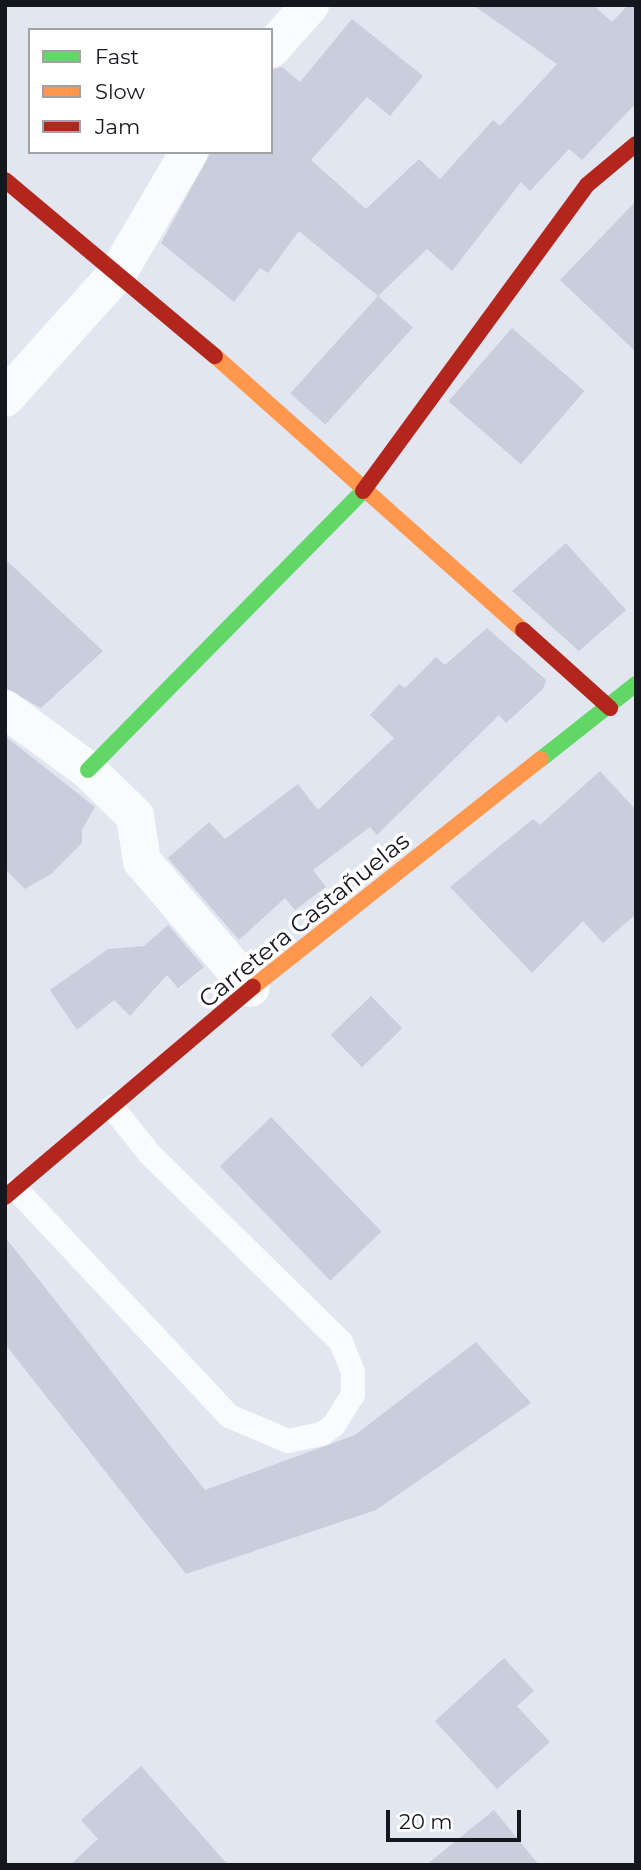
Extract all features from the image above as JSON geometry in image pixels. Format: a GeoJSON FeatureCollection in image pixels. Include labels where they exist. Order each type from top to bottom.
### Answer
{"type":"FeatureCollection","features":[{"type":"Feature","properties":{"kind":"street"},"geometry":{"type":"LineString","coordinates":[[273,47],[310,5]]}},
{"type":"Feature","properties":{"kind":"street"},"geometry":{"type":"LineString","coordinates":[[88,770],[363,491],[587,186],[636,144]]}},
{"type":"Feature","properties":{"kind":"street"},"geometry":{"type":"LineString","coordinates":[[5,398],[119,271],[188,154]]}},
{"type":"Feature","properties":{"kind":"street"},"geometry":{"type":"LineString","coordinates":[[5,180],[119,271],[363,491],[610,708]]}},
{"type":"Feature","properties":{"kind":"street","name":"Carretera Castañuelas"},"geometry":{"type":"LineString","coordinates":[[11,1194],[251,988],[610,708],[636,684]]}},
{"type":"Feature","properties":{"kind":"street"},"geometry":{"type":"LineString","coordinates":[[5,709],[88,770],[135,816],[142,861],[251,988]]}},
{"type":"Feature","properties":{"kind":"lane"},"geometry":{"type":"LineString","coordinates":[[11,1194],[229,1416],[288,1441],[322,1434],[334,1425],[353,1394],[353,1372],[341,1342],[149,1153],[112,1107]]}},
{"type":"Feature","properties":{"kind":"building"},"geometry":{"type":"Polygon","coordinates":[[[473,5],[593,5],[612,22],[628,5],[636,5],[636,103],[582,160],[569,149],[530,191],[521,182],[452,271],[427,249],[378,296],[299,231],[268,273],[260,268],[234,302],[161,243],[210,154],[273,154],[273,69],[282,67],[300,82],[352,19],[423,76],[390,116],[367,97],[311,160],[366,209],[419,159],[440,179],[493,120],[500,126],[557,64],[473,5]]]}},
{"type":"Feature","properties":{"kind":"building"},"geometry":{"type":"Polygon","coordinates":[[[636,201],[636,352],[560,280],[636,201]]]}},
{"type":"Feature","properties":{"kind":"building"},"geometry":{"type":"Polygon","coordinates":[[[378,296],[413,327],[325,425],[290,393],[378,296]]]}},
{"type":"Feature","properties":{"kind":"building"},"geometry":{"type":"Polygon","coordinates":[[[512,328],[584,391],[521,464],[448,401],[512,328]]]}},
{"type":"Feature","properties":{"kind":"building"},"geometry":{"type":"Polygon","coordinates":[[[566,543],[626,610],[579,651],[512,591],[566,543]]]}},
{"type":"Feature","properties":{"kind":"building"},"geometry":{"type":"Polygon","coordinates":[[[5,559],[103,651],[41,708],[5,688],[5,559]]]}},
{"type":"Feature","properties":{"kind":"building"},"geometry":{"type":"Polygon","coordinates":[[[487,628],[546,680],[543,689],[506,723],[499,715],[377,835],[370,827],[313,870],[326,887],[295,910],[285,898],[239,940],[168,858],[209,822],[225,839],[298,784],[318,810],[394,738],[370,715],[399,684],[405,688],[436,657],[445,665],[487,628]]]}},
{"type":"Feature","properties":{"kind":"building"},"geometry":{"type":"Polygon","coordinates":[[[5,736],[95,807],[82,830],[82,843],[51,874],[25,889],[5,869],[5,736]]]}},
{"type":"Feature","properties":{"kind":"building"},"geometry":{"type":"Polygon","coordinates":[[[600,771],[636,810],[636,914],[603,943],[583,921],[532,973],[450,887],[533,819],[540,825],[600,771]]]}},
{"type":"Feature","properties":{"kind":"building"},"geometry":{"type":"Polygon","coordinates":[[[168,925],[204,967],[178,988],[167,975],[130,1016],[114,1000],[77,1030],[50,990],[108,949],[144,946],[168,925]]]}},
{"type":"Feature","properties":{"kind":"building"},"geometry":{"type":"Polygon","coordinates":[[[371,996],[402,1028],[362,1067],[331,1035],[371,996]]]}},
{"type":"Feature","properties":{"kind":"building"},"geometry":{"type":"Polygon","coordinates":[[[271,1117],[381,1231],[330,1281],[220,1166],[271,1117]]]}},
{"type":"Feature","properties":{"kind":"building"},"geometry":{"type":"Polygon","coordinates":[[[5,1237],[205,1490],[355,1435],[476,1342],[531,1403],[376,1510],[186,1574],[5,1344],[5,1237]]]}},
{"type":"Feature","properties":{"kind":"building"},"geometry":{"type":"Polygon","coordinates":[[[504,1658],[534,1691],[517,1706],[550,1742],[497,1789],[435,1721],[504,1658]]]}},
{"type":"Feature","properties":{"kind":"building"},"geometry":{"type":"Polygon","coordinates":[[[141,1766],[228,1865],[70,1865],[98,1839],[81,1820],[141,1766]]]}},
{"type":"Feature","properties":{"kind":"building"},"geometry":{"type":"Polygon","coordinates":[[[494,1810],[539,1865],[426,1865],[494,1810]]]}},
{"type":"Feature","properties":{"kind":"traffic: fast"},"geometry":{"type":"LineString","coordinates":[[88,770],[363,491]]}},
{"type":"Feature","properties":{"kind":"traffic: fast"},"geometry":{"type":"LineString","coordinates":[[541,759],[636,684]]}},
{"type":"Feature","properties":{"kind":"traffic: slow"},"geometry":{"type":"LineString","coordinates":[[215,356],[523,630]]}},
{"type":"Feature","properties":{"kind":"traffic: slow"},"geometry":{"type":"LineString","coordinates":[[253,987],[541,759]]}},
{"type":"Feature","properties":{"kind":"traffic: jam"},"geometry":{"type":"LineString","coordinates":[[363,491],[587,185],[636,144]]}},
{"type":"Feature","properties":{"kind":"traffic: jam"},"geometry":{"type":"LineString","coordinates":[[5,180],[215,356]]}},
{"type":"Feature","properties":{"kind":"traffic: jam"},"geometry":{"type":"LineString","coordinates":[[523,630],[610,708]]}},
{"type":"Feature","properties":{"kind":"traffic: jam"},"geometry":{"type":"LineString","coordinates":[[5,1197],[253,987]]}}]}
